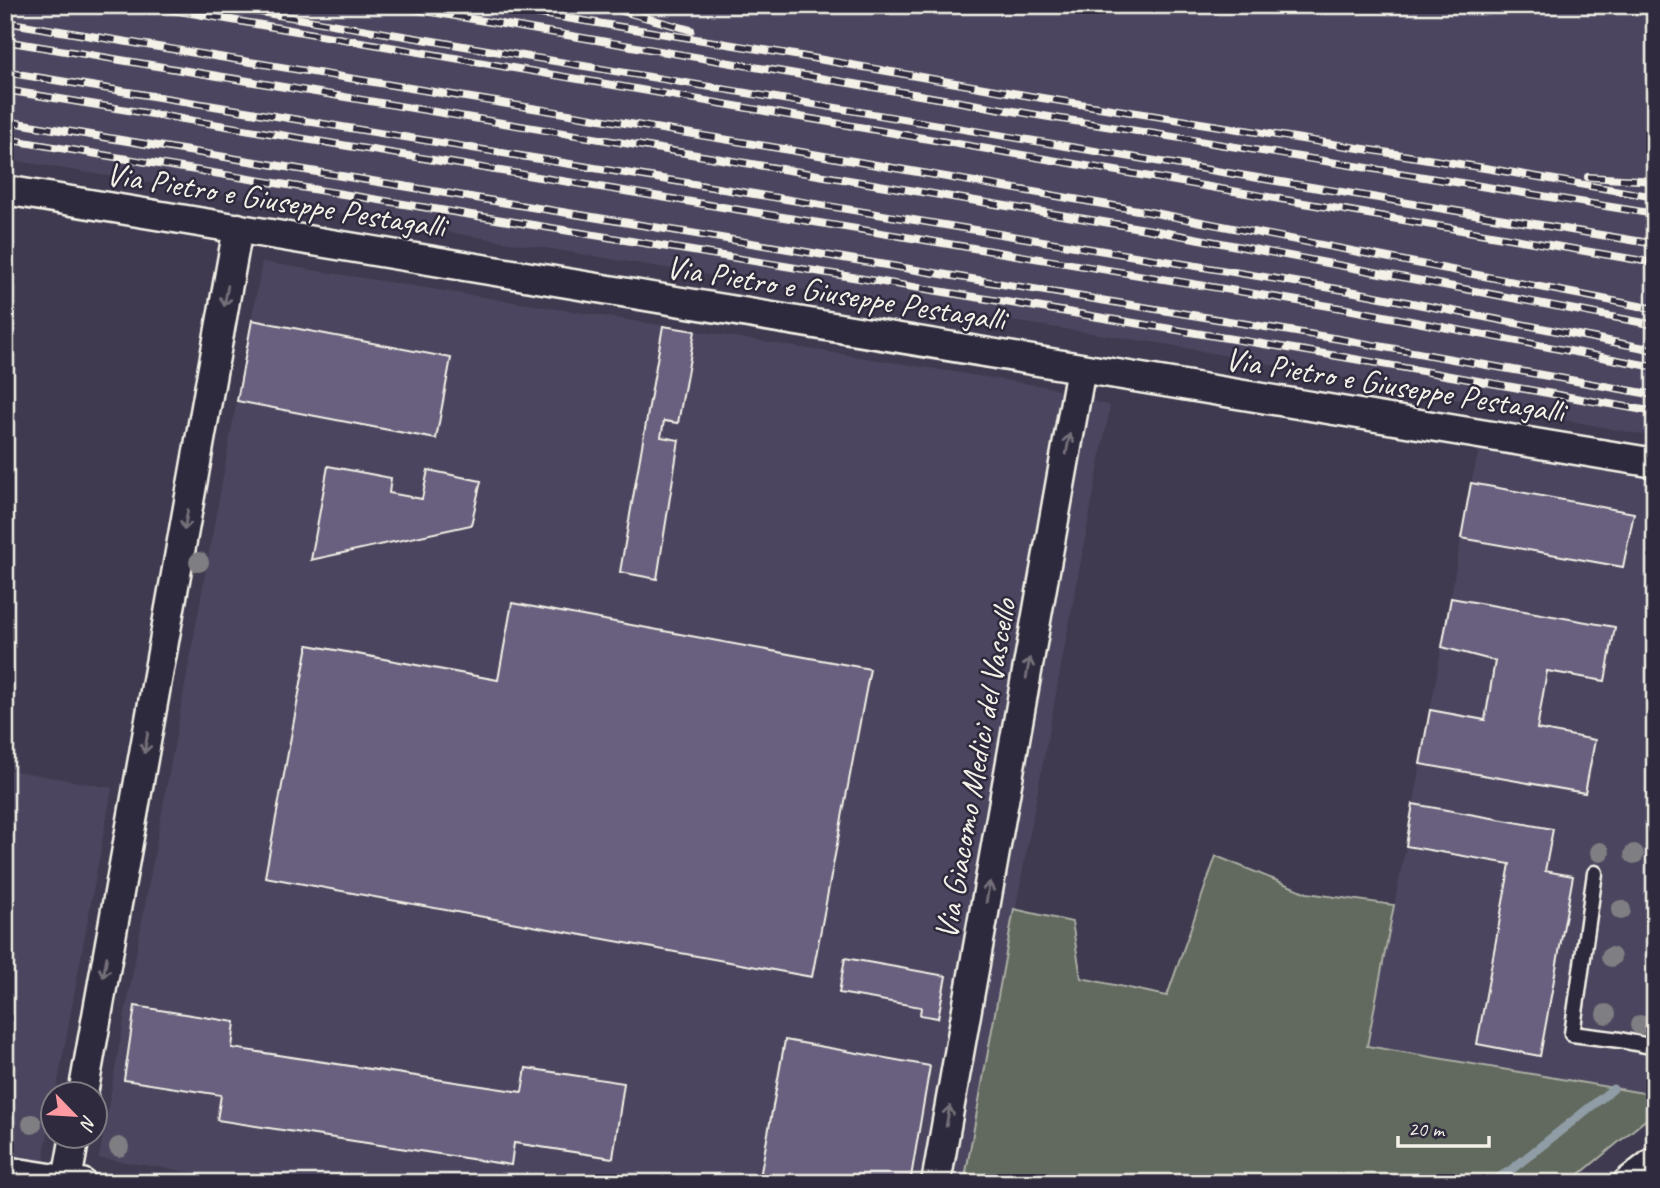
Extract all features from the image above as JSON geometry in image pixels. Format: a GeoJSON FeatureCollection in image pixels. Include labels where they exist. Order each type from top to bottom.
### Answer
{"type":"FeatureCollection","features":[{"type":"Feature","properties":{"kind":"street","name":"Via Pietro e Giuseppe Pestagalli"},"geometry":{"type":"LineString","coordinates":[[5,190],[1655,463]]}},
{"type":"Feature","properties":{"kind":"street"},"geometry":{"type":"LineString","coordinates":[[86,1080],[238,229]]}},
{"type":"Feature","properties":{"kind":"street","name":"Via Giacomo Medici del Vascello"},"geometry":{"type":"LineString","coordinates":[[936,1183],[1081,368]]}},
{"type":"Feature","properties":{"kind":"street"},"geometry":{"type":"LineString","coordinates":[[5,1171],[73,1182],[74,1150]]}},
{"type":"Feature","properties":{"kind":"street"},"geometry":{"type":"LineString","coordinates":[[1627,1183],[1655,1161]]}},
{"type":"Feature","properties":{"kind":"lane"},"geometry":{"type":"LineString","coordinates":[[1595,873],[1572,1034],[1655,1047]]}},
{"type":"Feature","properties":{"kind":"shaded area"},"geometry":{"type":"Polygon","coordinates":[[[5,5],[1655,5],[1655,437],[1164,344],[751,282],[5,159],[5,5]]]}},
{"type":"Feature","properties":{"kind":"shaded area"},"geometry":{"type":"Polygon","coordinates":[[[262,262],[1048,387],[1110,406],[964,1183],[260,1183],[99,1158],[100,1150],[108,1150],[108,1109],[262,262]]]}},
{"type":"Feature","properties":{"kind":"shaded area"},"geometry":{"type":"Polygon","coordinates":[[[1480,446],[1655,476],[1655,1095],[1366,1046],[1480,446]]]}},
{"type":"Feature","properties":{"kind":"shaded area"},"geometry":{"type":"Polygon","coordinates":[[[5,769],[112,788],[58,1080],[38,1080],[38,1150],[45,1150],[43,1183],[5,1183],[5,769]]]}},
{"type":"Feature","properties":{"kind":"green space"},"geometry":{"type":"Polygon","coordinates":[[[1216,856],[1307,893],[1394,905],[1367,1046],[1655,1095],[1655,1112],[1569,1183],[964,1183],[1014,909],[1072,922],[1081,978],[1167,996],[1216,856]]]}},
{"type":"Feature","properties":{"kind":"building"},"geometry":{"type":"Polygon","coordinates":[[[252,320],[451,358],[436,439],[237,401],[252,320]]]}},
{"type":"Feature","properties":{"kind":"building"},"geometry":{"type":"Polygon","coordinates":[[[663,326],[695,331],[678,423],[664,421],[661,437],[679,440],[657,579],[620,572],[663,326]]]}},
{"type":"Feature","properties":{"kind":"building"},"geometry":{"type":"Polygon","coordinates":[[[328,466],[391,478],[389,493],[422,499],[428,470],[481,481],[471,525],[311,560],[328,466]]]}},
{"type":"Feature","properties":{"kind":"building"},"geometry":{"type":"Polygon","coordinates":[[[1471,483],[1634,513],[1623,567],[1461,538],[1471,483]]]}},
{"type":"Feature","properties":{"kind":"building"},"geometry":{"type":"Polygon","coordinates":[[[1451,598],[1615,627],[1605,681],[1547,671],[1537,729],[1595,740],[1585,793],[1420,764],[1430,710],[1485,720],[1495,661],[1442,647],[1451,598]]]}},
{"type":"Feature","properties":{"kind":"building"},"geometry":{"type":"Polygon","coordinates":[[[512,603],[870,669],[812,977],[265,877],[308,645],[498,680],[512,603]]]}},
{"type":"Feature","properties":{"kind":"building"},"geometry":{"type":"Polygon","coordinates":[[[1413,804],[1553,829],[1545,871],[1573,876],[1540,1056],[1477,1044],[1510,864],[1406,846],[1413,804]]]}},
{"type":"Feature","properties":{"kind":"building"},"geometry":{"type":"Polygon","coordinates":[[[845,958],[946,976],[938,1018],[920,1015],[921,1007],[839,993],[845,958]]]}},
{"type":"Feature","properties":{"kind":"building"},"geometry":{"type":"Polygon","coordinates":[[[135,1006],[235,1022],[232,1048],[522,1092],[526,1068],[624,1083],[613,1158],[514,1143],[511,1165],[217,1120],[221,1095],[124,1080],[135,1006]]]}},
{"type":"Feature","properties":{"kind":"building"},"geometry":{"type":"Polygon","coordinates":[[[785,1040],[930,1066],[910,1183],[759,1183],[785,1040]]]}},
{"type":"Feature","properties":{"kind":"waterway"},"geometry":{"type":"LineString","coordinates":[[1490,1183],[1511,1170],[1613,1089]]}},
{"type":"Feature","properties":{"kind":"railway"},"geometry":{"type":"LineString","coordinates":[[144,5],[1655,263]]}},
{"type":"Feature","properties":{"kind":"railway"},"geometry":{"type":"LineString","coordinates":[[217,5],[1655,244]]}},
{"type":"Feature","properties":{"kind":"railway"},"geometry":{"type":"LineString","coordinates":[[390,5],[1043,116],[1655,214]]}},
{"type":"Feature","properties":{"kind":"railway"},"geometry":{"type":"LineString","coordinates":[[485,5],[1655,197]]}},
{"type":"Feature","properties":{"kind":"railway"},"geometry":{"type":"LineString","coordinates":[[600,5],[691,30]]}},
{"type":"Feature","properties":{"kind":"railway"},"geometry":{"type":"LineString","coordinates":[[5,22],[778,148],[1155,213],[1655,309]]}},
{"type":"Feature","properties":{"kind":"railway"},"geometry":{"type":"LineString","coordinates":[[5,41],[1152,230],[1655,325]]}},
{"type":"Feature","properties":{"kind":"railway"},"geometry":{"type":"LineString","coordinates":[[5,72],[1350,291],[1655,350]]}},
{"type":"Feature","properties":{"kind":"railway"},"geometry":{"type":"LineString","coordinates":[[5,90],[1347,309],[1655,367]]}},
{"type":"Feature","properties":{"kind":"railway"},"geometry":{"type":"LineString","coordinates":[[5,121],[1339,339],[1655,395]]}},
{"type":"Feature","properties":{"kind":"railway"},"geometry":{"type":"LineString","coordinates":[[5,139],[1337,356],[1655,412]]}},
{"type":"Feature","properties":{"kind":"railway"},"geometry":{"type":"LineString","coordinates":[[1588,177],[1655,181]]}}]}
